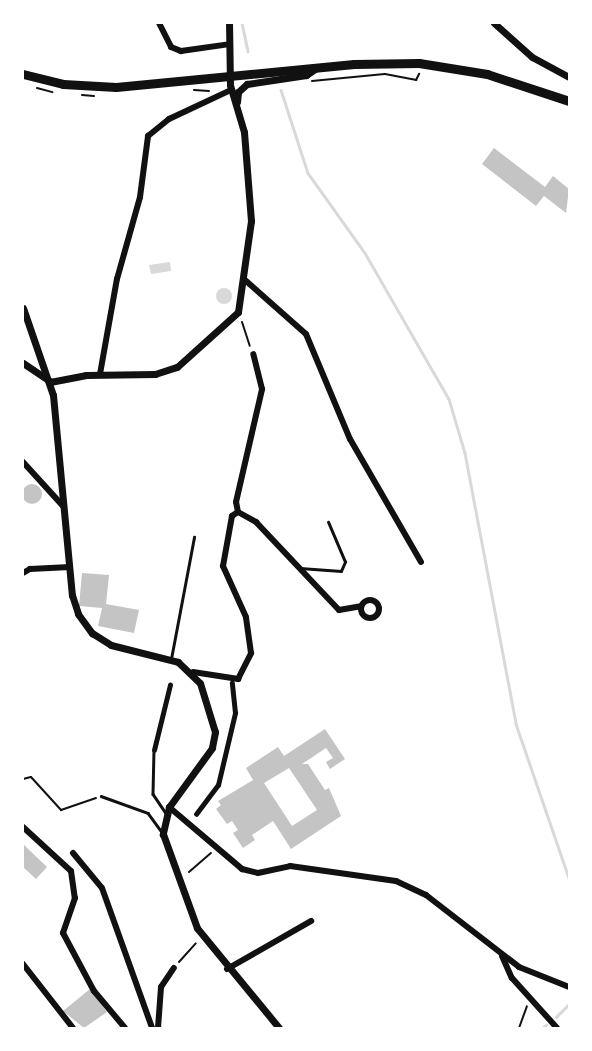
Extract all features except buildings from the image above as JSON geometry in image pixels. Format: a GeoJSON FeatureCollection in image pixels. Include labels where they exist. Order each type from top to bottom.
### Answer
{"type":"FeatureCollection","features":[{"type":"Feature","properties":{"kind":"main road"},"geometry":{"type":"LineString","coordinates":[[23,74],[87,87],[320,66],[397,62],[442,66],[487,75],[569,101]]}},
{"type":"Feature","properties":{"kind":"street"},"geometry":{"type":"LineString","coordinates":[[159,23],[172,47],[181,51],[230,44]]}},
{"type":"Feature","properties":{"kind":"street"},"geometry":{"type":"LineString","coordinates":[[229,23],[229,75],[239,113]]}},
{"type":"Feature","properties":{"kind":"street"},"geometry":{"type":"LineString","coordinates":[[494,23],[532,57],[569,77]]}},
{"type":"Feature","properties":{"kind":"street"},"geometry":{"type":"LineString","coordinates":[[23,363],[50,382],[100,374],[155,374],[177,367],[238,312],[245,280],[251,221],[236,96],[247,84],[306,75],[320,66]]}},
{"type":"Feature","properties":{"kind":"street"},"geometry":{"type":"LineString","coordinates":[[100,374],[117,279],[139,197],[148,136],[169,119],[231,90]]}},
{"type":"Feature","properties":{"kind":"street"},"geometry":{"type":"LineString","coordinates":[[245,280],[306,334],[350,439],[421,562]]}},
{"type":"Feature","properties":{"kind":"street"},"geometry":{"type":"LineString","coordinates":[[23,308],[50,382],[70,567],[78,614],[92,633],[111,645],[171,659],[193,672],[238,679],[251,653],[246,617],[223,566],[232,516],[238,512]]}},
{"type":"Feature","properties":{"kind":"street"},"geometry":{"type":"LineString","coordinates":[[253,354],[261,389],[236,502],[238,512],[256,522],[339,610],[361,606]]}},
{"type":"Feature","properties":{"kind":"street"},"geometry":{"type":"LineString","coordinates":[[23,462],[64,507]]}},
{"type":"Feature","properties":{"kind":"street"},"geometry":{"type":"LineString","coordinates":[[23,573],[30,569],[70,567]]}},
{"type":"Feature","properties":{"kind":"street"},"geometry":{"type":"LineString","coordinates":[[193,672],[215,732],[202,765],[167,810],[163,834],[197,928],[227,969],[278,1028]]}},
{"type":"Feature","properties":{"kind":"street"},"geometry":{"type":"LineString","coordinates":[[196,814],[218,785],[235,713],[232,683]]}},
{"type":"Feature","properties":{"kind":"street"},"geometry":{"type":"LineString","coordinates":[[154,751],[170,685]]}},
{"type":"Feature","properties":{"kind":"street"},"geometry":{"type":"LineString","coordinates":[[167,810],[215,851],[250,872],[290,866],[396,881],[426,895],[519,967],[569,987]]}},
{"type":"Feature","properties":{"kind":"street"},"geometry":{"type":"LineString","coordinates":[[23,827],[71,871],[75,898],[63,933],[94,991],[125,1028]]}},
{"type":"Feature","properties":{"kind":"street"},"geometry":{"type":"LineString","coordinates":[[73,853],[102,888],[152,1028]]}},
{"type":"Feature","properties":{"kind":"street"},"geometry":{"type":"LineString","coordinates":[[227,969],[312,921]]}},
{"type":"Feature","properties":{"kind":"street"},"geometry":{"type":"LineString","coordinates":[[501,954],[529,999],[557,1028]]}},
{"type":"Feature","properties":{"kind":"street"},"geometry":{"type":"LineString","coordinates":[[23,964],[73,1028]]}},
{"type":"Feature","properties":{"kind":"street"},"geometry":{"type":"LineString","coordinates":[[159,1028],[162,987],[174,968]]}},
{"type":"Feature","properties":{"kind":"lane"},"geometry":{"type":"LineString","coordinates":[[297,567],[341,571],[345,562],[328,522]]}},
{"type":"Feature","properties":{"kind":"lane"},"geometry":{"type":"LineString","coordinates":[[171,659],[194,537]]}},
{"type":"Feature","properties":{"kind":"lane"},"geometry":{"type":"LineString","coordinates":[[154,751],[153,794],[167,810]]}},
{"type":"Feature","properties":{"kind":"lane"},"geometry":{"type":"LineString","coordinates":[[101,796],[148,813],[163,834]]}},
{"type":"Feature","properties":{"kind":"path"},"geometry":{"type":"LineString","coordinates":[[307,82],[385,74],[416,80],[423,73]]}},
{"type":"Feature","properties":{"kind":"path"},"geometry":{"type":"LineString","coordinates":[[238,312],[253,354]]}},
{"type":"Feature","properties":{"kind":"path"},"geometry":{"type":"LineString","coordinates":[[23,779],[31,777],[61,810],[101,796]]}},
{"type":"Feature","properties":{"kind":"path"},"geometry":{"type":"LineString","coordinates":[[189,872],[215,851]]}},
{"type":"Feature","properties":{"kind":"path"},"geometry":{"type":"LineString","coordinates":[[174,968],[196,943]]}},
{"type":"Feature","properties":{"kind":"path"},"geometry":{"type":"LineString","coordinates":[[519,1028],[529,999]]}},
{"type":"Feature","properties":{"kind":"shaded area"},"geometry":{"type":"Polygon","coordinates":[[[170,262],[171,271],[151,274],[149,265],[170,262]]]}},
{"type":"Feature","properties":{"kind":"shaded area"},"geometry":{"type":"Polygon","coordinates":[[[221,288],[227,288],[232,296],[230,302],[221,304],[216,299],[216,293],[221,288]]]}},
{"type":"Feature","properties":{"kind":"waterway"},"geometry":{"type":"LineString","coordinates":[[242,23],[248,51]]}},
{"type":"Feature","properties":{"kind":"waterway"},"geometry":{"type":"LineString","coordinates":[[281,90],[308,173],[365,253],[449,399],[465,453],[516,724],[569,878]]}},
{"type":"Feature","properties":{"kind":"waterway"},"geometry":{"type":"LineString","coordinates":[[556,1017],[569,1004]]}},
{"type":"Feature","properties":{"kind":"waterway"},"geometry":{"type":"LineString","coordinates":[[542,1028],[546,1025]]}}]}
